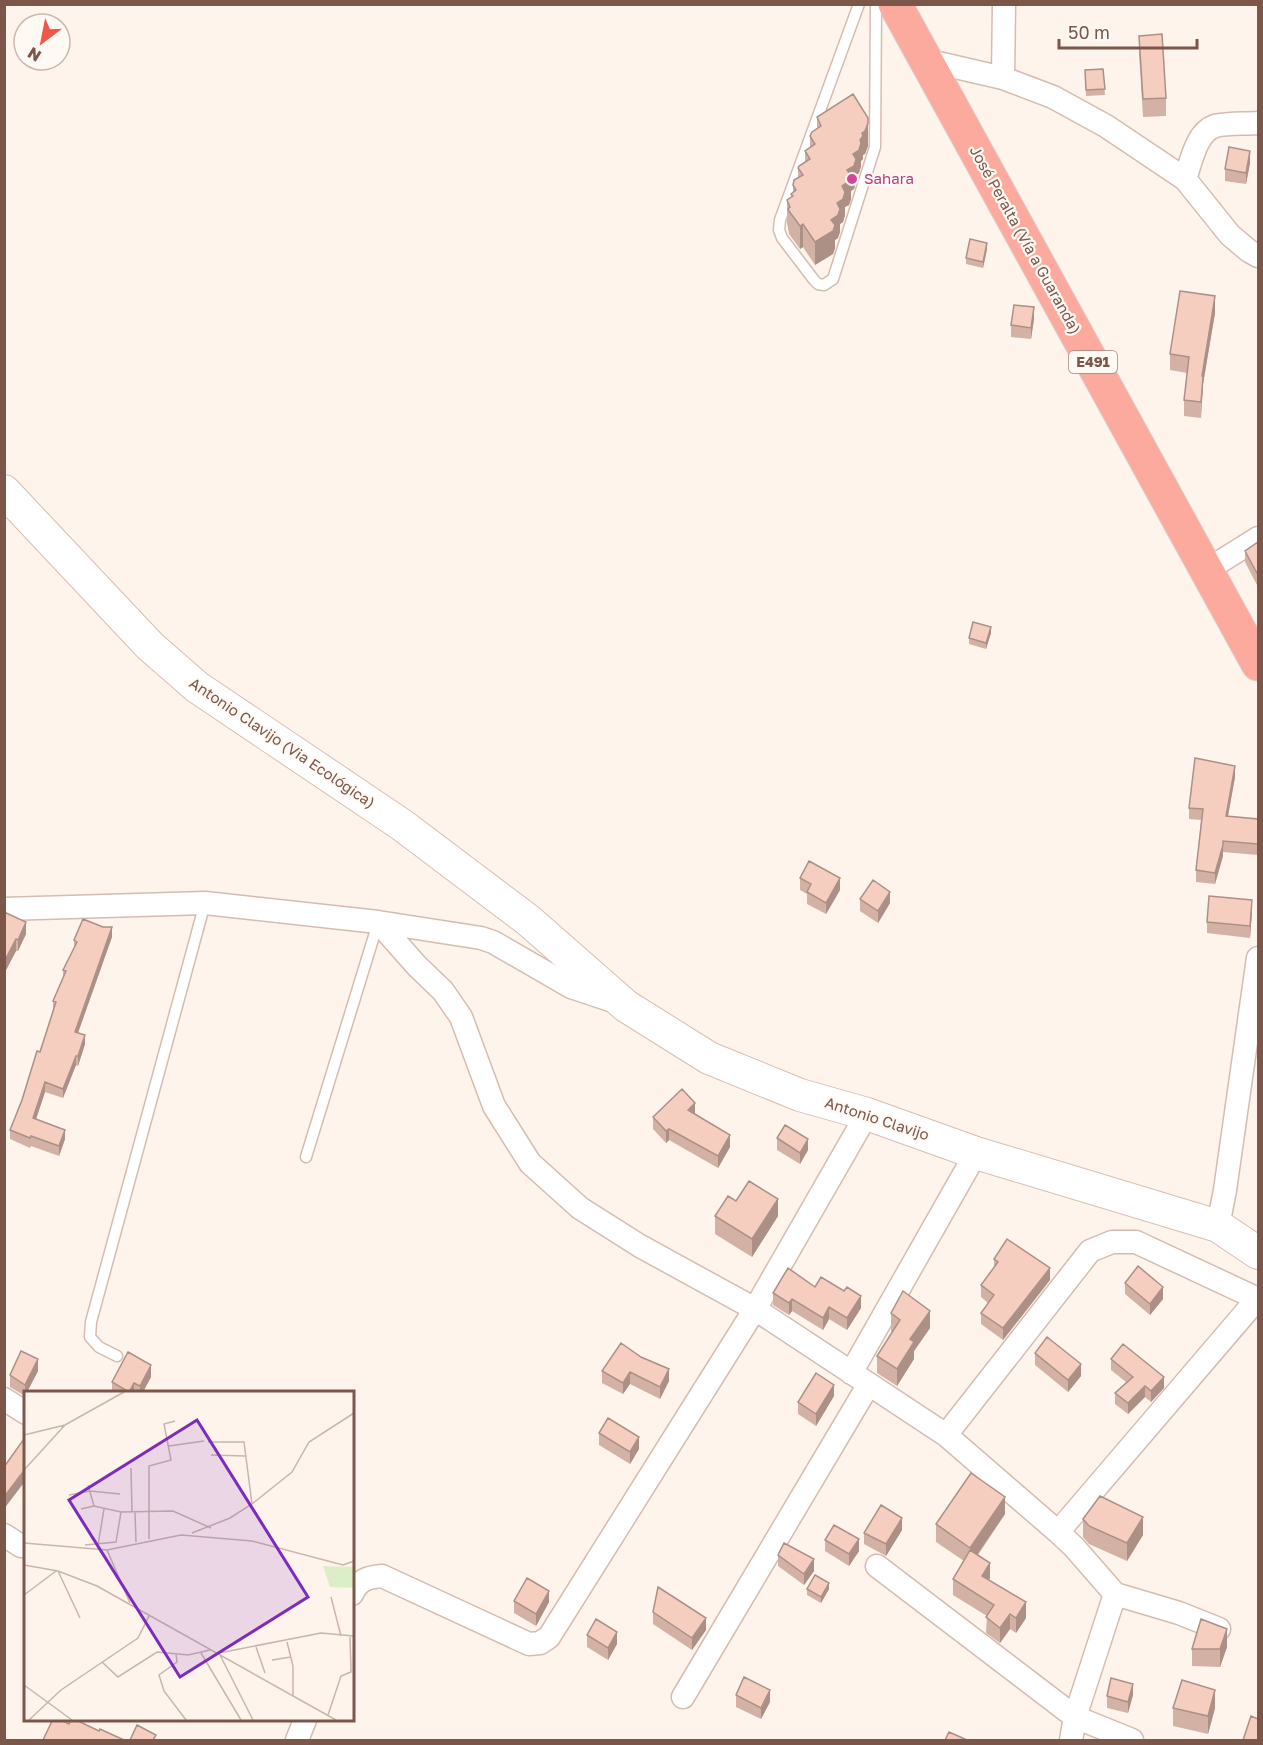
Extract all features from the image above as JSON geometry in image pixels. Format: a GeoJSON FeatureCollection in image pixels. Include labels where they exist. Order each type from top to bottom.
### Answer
{"type":"FeatureCollection","features":[{"type":"Feature","properties":{"kind":"highway","name":"José Peralta (Vía a Guaranda)"},"geometry":{"type":"LineString","coordinates":[[888,6],[925,60],[1258,664]]}},
{"type":"Feature","properties":{"kind":"main road","name":"Antonio Clavijo (Via Ecológica)"},"geometry":{"type":"LineString","coordinates":[[4,491],[150,646],[197,687],[402,825],[528,920]]}},
{"type":"Feature","properties":{"kind":"main road","name":"Antonio Clavijo"},"geometry":{"type":"LineString","coordinates":[[528,920],[626,1006],[709,1058],[800,1095],[867,1114],[976,1153],[1218,1226],[1258,1253]]}},
{"type":"Feature","properties":{"kind":"street"},"geometry":{"type":"LineString","coordinates":[[1003,78],[1004,4]]}},
{"type":"Feature","properties":{"kind":"street"},"geometry":{"type":"LineString","coordinates":[[925,60],[1003,78],[1053,97],[1106,126],[1185,178],[1230,235],[1258,256]]}},
{"type":"Feature","properties":{"kind":"street"},"geometry":{"type":"LineString","coordinates":[[1185,178],[1200,140],[1206,131],[1215,126],[1258,123]]}},
{"type":"Feature","properties":{"kind":"street"},"geometry":{"type":"LineString","coordinates":[[1207,570],[1258,538]]}},
{"type":"Feature","properties":{"kind":"street"},"geometry":{"type":"LineString","coordinates":[[4,909],[205,903],[378,922],[493,942],[571,987],[626,1006]]}},
{"type":"Feature","properties":{"kind":"street"},"geometry":{"type":"LineString","coordinates":[[378,922],[443,991],[461,1017],[494,1106],[530,1163],[580,1208],[640,1246],[755,1309],[946,1435],[1074,1547],[1115,1594],[1179,1613],[1219,1629]]}},
{"type":"Feature","properties":{"kind":"street"},"geometry":{"type":"LineString","coordinates":[[1218,1226],[1258,958]]}},
{"type":"Feature","properties":{"kind":"street"},"geometry":{"type":"LineString","coordinates":[[354,1590],[367,1577],[382,1576],[529,1644],[540,1643],[549,1637],[755,1309],[867,1114]]}},
{"type":"Feature","properties":{"kind":"street"},"geometry":{"type":"LineString","coordinates":[[683,1697],[860,1379],[976,1153]]}},
{"type":"Feature","properties":{"kind":"street"},"geometry":{"type":"LineString","coordinates":[[946,1435],[1090,1251],[1112,1242],[1136,1242],[1258,1299],[1058,1532]]}},
{"type":"Feature","properties":{"kind":"street"},"geometry":{"type":"LineString","coordinates":[[4,1399],[24,1412]]}},
{"type":"Feature","properties":{"kind":"street"},"geometry":{"type":"LineString","coordinates":[[877,1566],[1075,1717],[1132,1740]]}},
{"type":"Feature","properties":{"kind":"street"},"geometry":{"type":"LineString","coordinates":[[1071,1740],[1075,1717],[1115,1594]]}},
{"type":"Feature","properties":{"kind":"street"},"geometry":{"type":"LineString","coordinates":[[297,1740],[304,1721]]}},
{"type":"Feature","properties":{"kind":"lane"},"geometry":{"type":"LineString","coordinates":[[859,4],[780,220],[779,230],[782,238],[814,280],[824,285],[832,279],[875,147],[888,6]]}},
{"type":"Feature","properties":{"kind":"lane"},"geometry":{"type":"LineString","coordinates":[[117,1356],[99,1347],[90,1337],[90,1322],[205,903]]}},
{"type":"Feature","properties":{"kind":"lane"},"geometry":{"type":"LineString","coordinates":[[306,1157],[378,922]]}},
{"type":"Feature","properties":{"kind":"building"},"geometry":{"type":"Polygon","coordinates":[[[1162,34],[1166,98],[1143,99],[1139,36],[1162,34]]]}},
{"type":"Feature","properties":{"kind":"building"},"geometry":{"type":"Polygon","coordinates":[[[1103,69],[1105,89],[1086,90],[1085,70],[1103,69]]]}},
{"type":"Feature","properties":{"kind":"building"},"geometry":{"type":"Polygon","coordinates":[[[853,94],[868,118],[868,123],[862,133],[859,150],[853,154],[856,159],[854,166],[847,170],[851,176],[849,181],[842,186],[845,192],[843,199],[837,203],[840,209],[838,215],[831,220],[835,225],[833,231],[815,242],[803,224],[800,226],[789,211],[787,200],[796,190],[793,185],[794,180],[803,175],[799,166],[810,159],[805,151],[815,144],[810,136],[821,126],[817,117],[853,94]]]}},
{"type":"Feature","properties":{"kind":"building"},"geometry":{"type":"Polygon","coordinates":[[[1229,147],[1250,151],[1246,173],[1225,169],[1229,147]]]}},
{"type":"Feature","properties":{"kind":"building"},"geometry":{"type":"Polygon","coordinates":[[[970,239],[987,243],[983,262],[966,258],[970,239]]]}},
{"type":"Feature","properties":{"kind":"building"},"geometry":{"type":"Polygon","coordinates":[[[1180,291],[1215,296],[1202,376],[1201,402],[1184,400],[1189,357],[1170,354],[1180,291]]]}},
{"type":"Feature","properties":{"kind":"building"},"geometry":{"type":"Polygon","coordinates":[[[1014,305],[1034,307],[1031,328],[1011,325],[1014,305]]]}},
{"type":"Feature","properties":{"kind":"building"},"geometry":{"type":"Polygon","coordinates":[[[1258,542],[1258,575],[1245,551],[1258,542]]]}},
{"type":"Feature","properties":{"kind":"building"},"geometry":{"type":"Polygon","coordinates":[[[973,622],[991,627],[986,643],[969,638],[973,622]]]}},
{"type":"Feature","properties":{"kind":"building"},"geometry":{"type":"Polygon","coordinates":[[[1195,758],[1235,766],[1226,816],[1258,819],[1258,844],[1223,841],[1215,873],[1196,870],[1203,809],[1189,808],[1195,758]]]}},
{"type":"Feature","properties":{"kind":"building"},"geometry":{"type":"Polygon","coordinates":[[[809,861],[840,878],[826,903],[807,892],[811,884],[800,878],[809,861]]]}},
{"type":"Feature","properties":{"kind":"building"},"geometry":{"type":"Polygon","coordinates":[[[873,880],[890,892],[878,911],[860,899],[873,880]]]}},
{"type":"Feature","properties":{"kind":"building"},"geometry":{"type":"Polygon","coordinates":[[[1209,896],[1252,900],[1250,926],[1207,922],[1209,896]]]}},
{"type":"Feature","properties":{"kind":"building"},"geometry":{"type":"Polygon","coordinates":[[[4,912],[26,922],[4,962],[4,912]]]}},
{"type":"Feature","properties":{"kind":"building"},"geometry":{"type":"Polygon","coordinates":[[[83,919],[103,927],[112,927],[75,1032],[85,1035],[78,1056],[76,1056],[63,1089],[45,1082],[33,1118],[65,1130],[59,1146],[10,1130],[37,1051],[40,1052],[56,1002],[53,1001],[66,971],[63,970],[77,942],[74,940],[83,919]]]}},
{"type":"Feature","properties":{"kind":"building"},"geometry":{"type":"Polygon","coordinates":[[[682,1089],[695,1103],[688,1110],[730,1135],[718,1156],[669,1129],[666,1131],[653,1117],[682,1089]]]}},
{"type":"Feature","properties":{"kind":"building"},"geometry":{"type":"Polygon","coordinates":[[[785,1125],[808,1139],[800,1153],[777,1138],[785,1125]]]}},
{"type":"Feature","properties":{"kind":"building"},"geometry":{"type":"Polygon","coordinates":[[[749,1181],[778,1199],[752,1239],[715,1216],[728,1196],[736,1201],[749,1181]]]}},
{"type":"Feature","properties":{"kind":"building"},"geometry":{"type":"Polygon","coordinates":[[[1007,1239],[1050,1268],[1003,1328],[981,1313],[994,1295],[981,1285],[998,1262],[994,1259],[1007,1239]]]}},
{"type":"Feature","properties":{"kind":"building"},"geometry":{"type":"Polygon","coordinates":[[[1138,1266],[1163,1287],[1150,1304],[1125,1283],[1138,1266]]]}},
{"type":"Feature","properties":{"kind":"building"},"geometry":{"type":"Polygon","coordinates":[[[788,1268],[815,1287],[821,1277],[844,1291],[847,1287],[861,1296],[847,1318],[829,1307],[823,1318],[792,1299],[789,1303],[773,1293],[788,1268]]]}},
{"type":"Feature","properties":{"kind":"building"},"geometry":{"type":"Polygon","coordinates":[[[903,1291],[930,1311],[910,1339],[914,1342],[897,1369],[877,1356],[900,1320],[891,1313],[903,1291]]]}},
{"type":"Feature","properties":{"kind":"building"},"geometry":{"type":"Polygon","coordinates":[[[1047,1337],[1081,1364],[1068,1380],[1035,1353],[1047,1337]]]}},
{"type":"Feature","properties":{"kind":"building"},"geometry":{"type":"Polygon","coordinates":[[[621,1343],[641,1357],[669,1369],[660,1387],[630,1372],[623,1383],[602,1371],[621,1343]]]}},
{"type":"Feature","properties":{"kind":"building"},"geometry":{"type":"Polygon","coordinates":[[[1123,1344],[1164,1377],[1151,1391],[1145,1386],[1128,1403],[1115,1393],[1133,1377],[1111,1359],[1123,1344]]]}},
{"type":"Feature","properties":{"kind":"building"},"geometry":{"type":"Polygon","coordinates":[[[21,1351],[38,1359],[25,1385],[10,1375],[21,1351]]]}},
{"type":"Feature","properties":{"kind":"building"},"geometry":{"type":"Polygon","coordinates":[[[128,1352],[151,1365],[140,1386],[134,1383],[130,1391],[112,1382],[128,1352]]]}},
{"type":"Feature","properties":{"kind":"building"},"geometry":{"type":"Polygon","coordinates":[[[816,1373],[834,1385],[816,1414],[798,1402],[816,1373]]]}},
{"type":"Feature","properties":{"kind":"building"},"geometry":{"type":"Polygon","coordinates":[[[608,1418],[639,1437],[630,1452],[599,1433],[608,1418]]]}},
{"type":"Feature","properties":{"kind":"building"},"geometry":{"type":"Polygon","coordinates":[[[24,1439],[24,1471],[4,1497],[4,1467],[24,1439]]]}},
{"type":"Feature","properties":{"kind":"building"},"geometry":{"type":"Polygon","coordinates":[[[971,1473],[1005,1497],[970,1548],[936,1524],[971,1473]]]}},
{"type":"Feature","properties":{"kind":"building"},"geometry":{"type":"Polygon","coordinates":[[[1100,1496],[1143,1517],[1127,1543],[1089,1526],[1083,1519],[1100,1496]]]}},
{"type":"Feature","properties":{"kind":"building"},"geometry":{"type":"Polygon","coordinates":[[[881,1505],[902,1518],[886,1544],[864,1533],[881,1505]]]}},
{"type":"Feature","properties":{"kind":"building"},"geometry":{"type":"Polygon","coordinates":[[[834,1525],[859,1539],[849,1554],[825,1540],[834,1525]]]}},
{"type":"Feature","properties":{"kind":"building"},"geometry":{"type":"Polygon","coordinates":[[[784,1543],[814,1559],[804,1574],[778,1555],[784,1543]]]}},
{"type":"Feature","properties":{"kind":"building"},"geometry":{"type":"Polygon","coordinates":[[[970,1550],[990,1563],[982,1576],[1026,1602],[1016,1618],[1010,1614],[1000,1628],[986,1617],[994,1605],[953,1579],[970,1550]]]}},
{"type":"Feature","properties":{"kind":"building"},"geometry":{"type":"Polygon","coordinates":[[[815,1575],[829,1583],[821,1597],[807,1589],[815,1575]]]}},
{"type":"Feature","properties":{"kind":"building"},"geometry":{"type":"Polygon","coordinates":[[[527,1578],[549,1591],[536,1614],[514,1601],[527,1578]]]}},
{"type":"Feature","properties":{"kind":"building"},"geometry":{"type":"Polygon","coordinates":[[[658,1587],[706,1618],[692,1638],[653,1612],[658,1587]]]}},
{"type":"Feature","properties":{"kind":"building"},"geometry":{"type":"Polygon","coordinates":[[[596,1619],[617,1632],[608,1648],[587,1635],[596,1619]]]}},
{"type":"Feature","properties":{"kind":"building"},"geometry":{"type":"Polygon","coordinates":[[[1201,1619],[1227,1629],[1220,1649],[1192,1649],[1201,1619]]]}},
{"type":"Feature","properties":{"kind":"building"},"geometry":{"type":"Polygon","coordinates":[[[744,1677],[770,1690],[761,1708],[736,1695],[744,1677]]]}},
{"type":"Feature","properties":{"kind":"building"},"geometry":{"type":"Polygon","coordinates":[[[1111,1678],[1133,1684],[1128,1702],[1107,1696],[1111,1678]]]}},
{"type":"Feature","properties":{"kind":"building"},"geometry":{"type":"Polygon","coordinates":[[[1182,1680],[1215,1690],[1208,1716],[1173,1708],[1182,1680]]]}},
{"type":"Feature","properties":{"kind":"building"},"geometry":{"type":"Polygon","coordinates":[[[1251,1716],[1258,1719],[1258,1740],[1243,1740],[1251,1716]]]}},
{"type":"Feature","properties":{"kind":"building"},"geometry":{"type":"Polygon","coordinates":[[[52,1721],[63,1721],[69,1724],[70,1721],[78,1721],[124,1740],[43,1740],[52,1721]]]}},
{"type":"Feature","properties":{"kind":"building"},"geometry":{"type":"Polygon","coordinates":[[[137,1725],[156,1735],[153,1740],[130,1740],[137,1725]]]}},
{"type":"Feature","properties":{"kind":"building"},"geometry":{"type":"Polygon","coordinates":[[[949,1732],[967,1740],[945,1740],[949,1732]]]}},
{"type":"Feature","properties":{"kind":"place","name":"Sahara"},"geometry":{"type":"Point","coordinates":[852,179]}}]}
